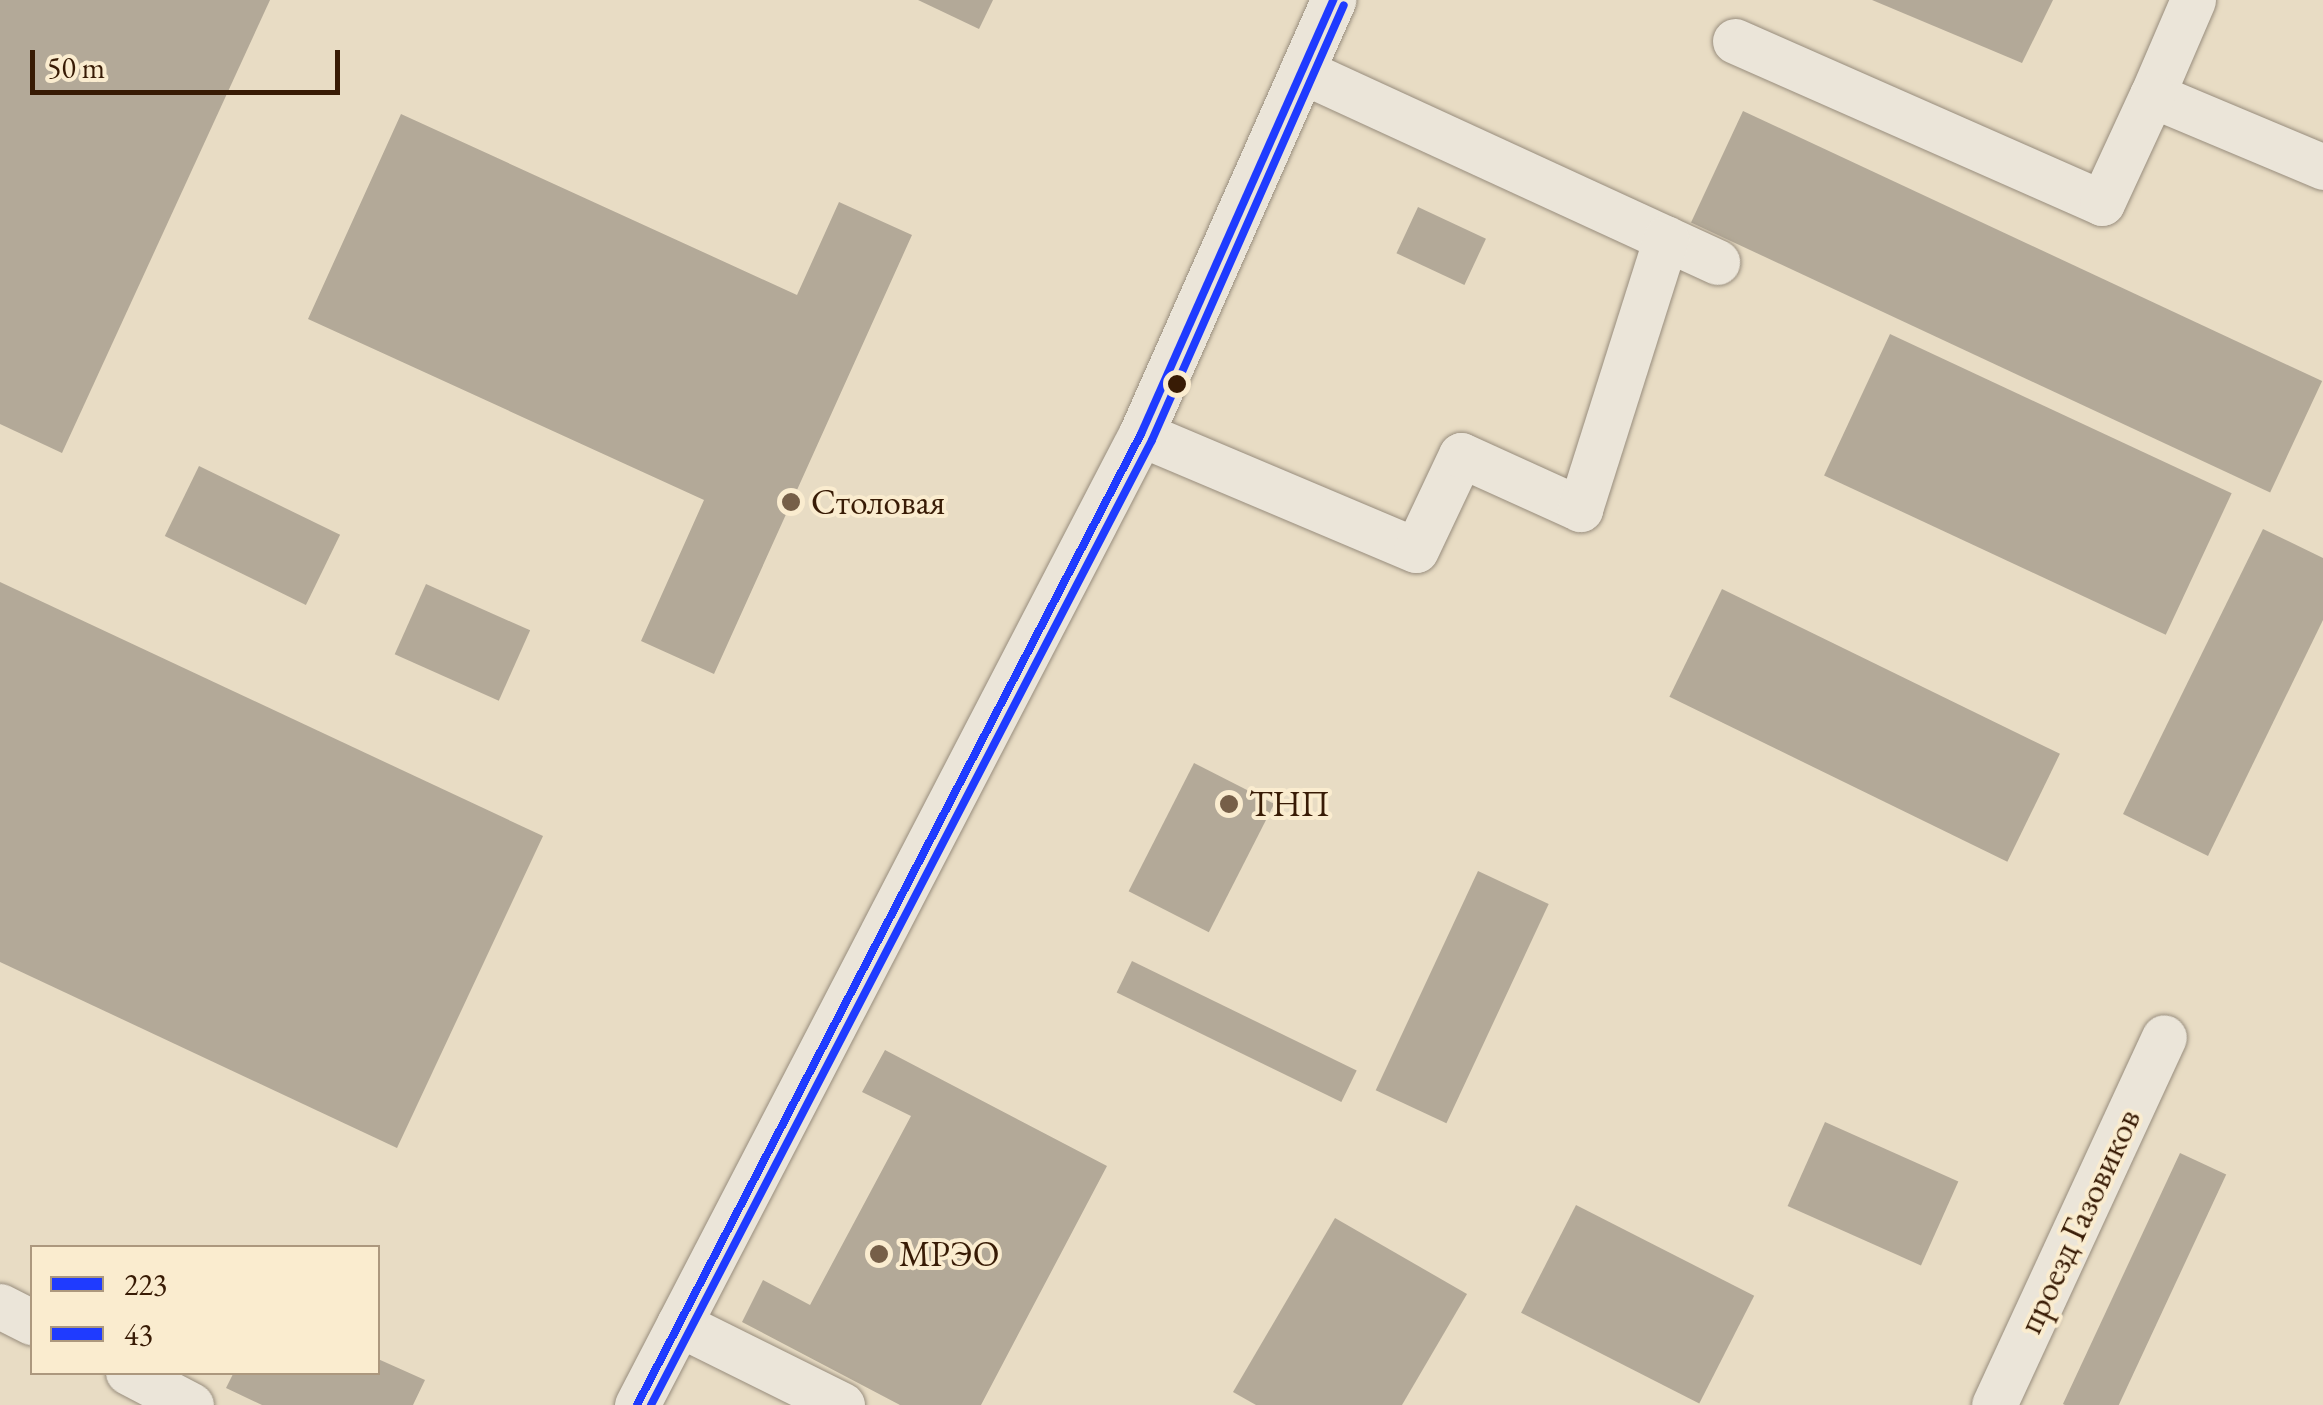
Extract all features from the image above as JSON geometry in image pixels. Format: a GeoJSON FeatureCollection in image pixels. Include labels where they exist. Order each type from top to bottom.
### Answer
{"type":"FeatureCollection","features":[{"type":"Feature","properties":{"kind":"street"},"geometry":{"type":"LineString","coordinates":[[637,1405],[1141,434],[1334,0]]}},
{"type":"Feature","properties":{"kind":"street"},"geometry":{"type":"LineString","coordinates":[[1735,41],[2102,203],[2193,0]]}},
{"type":"Feature","properties":{"kind":"street"},"geometry":{"type":"LineString","coordinates":[[1302,71],[1718,262]]}},
{"type":"Feature","properties":{"kind":"street"},"geometry":{"type":"LineString","coordinates":[[2152,95],[2323,167]]}},
{"type":"Feature","properties":{"kind":"street"},"geometry":{"type":"LineString","coordinates":[[1141,434],[1416,550],[1462,455],[1580,509],[1666,238]]}},
{"type":"Feature","properties":{"kind":"street","name":"проезд Газовиков"},"geometry":{"type":"LineString","coordinates":[[1994,1405],[2164,1037]]}},
{"type":"Feature","properties":{"kind":"street"},"geometry":{"type":"LineString","coordinates":[[0,1306],[30,1321]]}},
{"type":"Feature","properties":{"kind":"street"},"geometry":{"type":"LineString","coordinates":[[679,1324],[842,1405]]}},
{"type":"Feature","properties":{"kind":"street"},"geometry":{"type":"LineString","coordinates":[[134,1375],[191,1405]]}},
{"type":"Feature","properties":{"kind":"building"},"geometry":{"type":"Polygon","coordinates":[[[0,0],[270,0],[62,453],[0,424],[0,0]]]}},
{"type":"Feature","properties":{"kind":"building"},"geometry":{"type":"Polygon","coordinates":[[[918,0],[993,0],[979,29],[918,0]]]}},
{"type":"Feature","properties":{"kind":"building"},"geometry":{"type":"Polygon","coordinates":[[[1872,0],[2053,0],[2022,63],[1872,0]]]}},
{"type":"Feature","properties":{"kind":"building"},"geometry":{"type":"Polygon","coordinates":[[[1743,111],[2322,381],[2270,493],[1691,222],[1743,111]]]}},
{"type":"Feature","properties":{"kind":"building"},"geometry":{"type":"Polygon","coordinates":[[[401,114],[797,295],[839,202],[912,235],[714,674],[641,641],[704,500],[308,319],[401,114]]]}},
{"type":"Feature","properties":{"kind":"building"},"geometry":{"type":"Polygon","coordinates":[[[1418,207],[1486,239],[1464,285],[1396,253],[1418,207]]]}},
{"type":"Feature","properties":{"kind":"building"},"geometry":{"type":"Polygon","coordinates":[[[1890,334],[2232,493],[2166,635],[1824,475],[1890,334]]]}},
{"type":"Feature","properties":{"kind":"building"},"geometry":{"type":"Polygon","coordinates":[[[199,466],[340,535],[306,605],[165,536],[199,466]]]}},
{"type":"Feature","properties":{"kind":"building"},"geometry":{"type":"Polygon","coordinates":[[[2263,529],[2323,558],[2323,620],[2208,856],[2123,814],[2263,529]]]}},
{"type":"Feature","properties":{"kind":"building"},"geometry":{"type":"Polygon","coordinates":[[[0,582],[543,836],[397,1148],[0,962],[0,582]]]}},
{"type":"Feature","properties":{"kind":"building"},"geometry":{"type":"Polygon","coordinates":[[[426,584],[530,630],[499,701],[395,654],[426,584]]]}},
{"type":"Feature","properties":{"kind":"building"},"geometry":{"type":"Polygon","coordinates":[[[1722,589],[2060,754],[2007,862],[1669,697],[1722,589]]]}},
{"type":"Feature","properties":{"kind":"building"},"geometry":{"type":"Polygon","coordinates":[[[1194,763],[1274,804],[1209,932],[1129,891],[1194,763]]]}},
{"type":"Feature","properties":{"kind":"building"},"geometry":{"type":"Polygon","coordinates":[[[1478,871],[1549,904],[1446,1123],[1376,1090],[1478,871]]]}},
{"type":"Feature","properties":{"kind":"building"},"geometry":{"type":"Polygon","coordinates":[[[1132,961],[1357,1071],[1341,1102],[1117,992],[1132,961]]]}},
{"type":"Feature","properties":{"kind":"building"},"geometry":{"type":"Polygon","coordinates":[[[885,1050],[1107,1166],[981,1405],[900,1405],[742,1322],[763,1280],[810,1305],[911,1116],[862,1092],[885,1050]]]}},
{"type":"Feature","properties":{"kind":"building"},"geometry":{"type":"Polygon","coordinates":[[[1825,1122],[1958,1181],[1921,1265],[1788,1206],[1825,1122]]]}},
{"type":"Feature","properties":{"kind":"building"},"geometry":{"type":"Polygon","coordinates":[[[2180,1153],[2226,1175],[2119,1405],[2063,1404],[2180,1153]]]}},
{"type":"Feature","properties":{"kind":"building"},"geometry":{"type":"Polygon","coordinates":[[[1576,1205],[1754,1296],[1699,1404],[1521,1313],[1576,1205]]]}},
{"type":"Feature","properties":{"kind":"building"},"geometry":{"type":"Polygon","coordinates":[[[1335,1218],[1467,1294],[1402,1405],[1256,1405],[1233,1392],[1335,1218]]]}},
{"type":"Feature","properties":{"kind":"building"},"geometry":{"type":"Polygon","coordinates":[[[380,1360],[425,1380],[413,1405],[262,1405],[226,1388],[232,1375],[380,1375],[380,1360]]]}},
{"type":"Feature","properties":{"kind":"transit line","name":"223"},"geometry":{"type":"LineString","coordinates":[[637,1405],[1141,434],[1333,0]]}},
{"type":"Feature","properties":{"kind":"transit line","name":"43"},"geometry":{"type":"LineString","coordinates":[[651,1405],[1152,440],[1344,5]]}},
{"type":"Feature","properties":{"kind":"place","name":"Столовая"},"geometry":{"type":"Point","coordinates":[791,502]}},
{"type":"Feature","properties":{"kind":"place","name":"ТНП"},"geometry":{"type":"Point","coordinates":[1229,804]}},
{"type":"Feature","properties":{"kind":"place","name":"МРЭО"},"geometry":{"type":"Point","coordinates":[879,1254]}}]}
